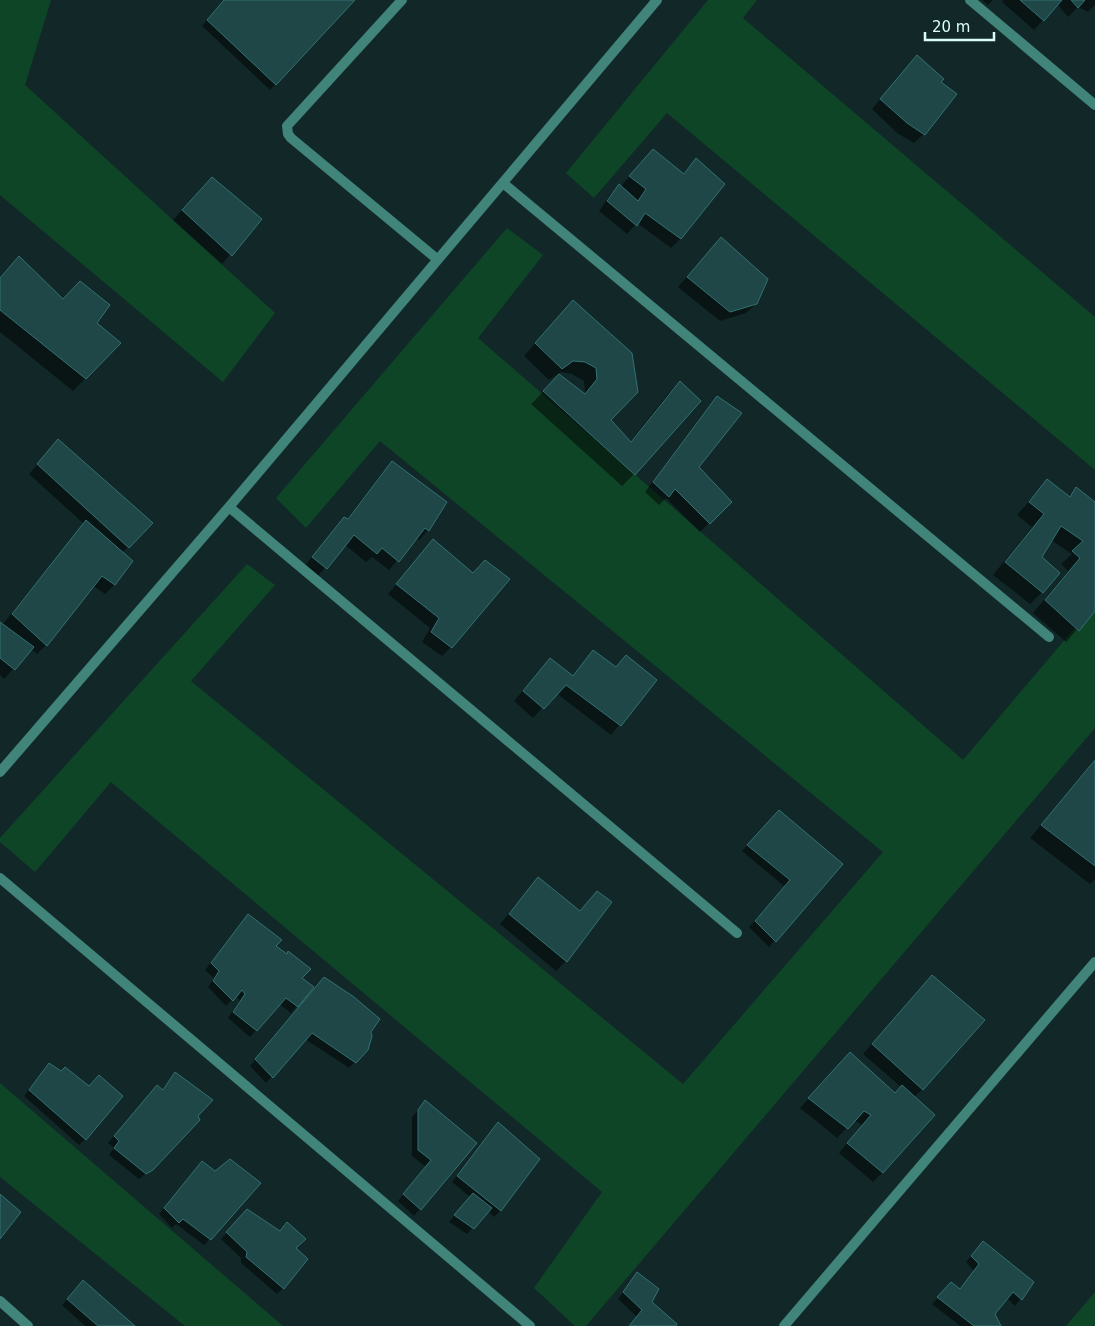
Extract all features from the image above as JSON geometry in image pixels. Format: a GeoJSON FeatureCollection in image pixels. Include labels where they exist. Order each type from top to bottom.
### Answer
{"type":"FeatureCollection","features":[{"type":"Feature","properties":{"kind":"street"},"geometry":{"type":"LineString","coordinates":[[402,0],[286,128],[291,138],[437,259]]}},
{"type":"Feature","properties":{"kind":"street"},"geometry":{"type":"LineString","coordinates":[[0,772],[229,507],[656,0]]}},
{"type":"Feature","properties":{"kind":"street"},"geometry":{"type":"LineString","coordinates":[[970,0],[1095,105]]}},
{"type":"Feature","properties":{"kind":"street"},"geometry":{"type":"LineString","coordinates":[[503,183],[1049,637]]}},
{"type":"Feature","properties":{"kind":"street"},"geometry":{"type":"LineString","coordinates":[[229,507],[737,933]]}},
{"type":"Feature","properties":{"kind":"street"},"geometry":{"type":"LineString","coordinates":[[0,878],[530,1326]]}},
{"type":"Feature","properties":{"kind":"street"},"geometry":{"type":"LineString","coordinates":[[784,1326],[1095,962]]}},
{"type":"Feature","properties":{"kind":"street"},"geometry":{"type":"LineString","coordinates":[[0,1301],[28,1326]]}},
{"type":"Feature","properties":{"kind":"shaded area"},"geometry":{"type":"Polygon","coordinates":[[[0,0],[51,0],[25,85],[275,313],[223,382],[0,195],[0,0]]]}},
{"type":"Feature","properties":{"kind":"shaded area"},"geometry":{"type":"Polygon","coordinates":[[[708,0],[757,0],[743,18],[1095,317],[1095,470],[667,113],[594,198],[566,173],[708,0]]]}},
{"type":"Feature","properties":{"kind":"shaded area"},"geometry":{"type":"Polygon","coordinates":[[[507,228],[543,255],[478,338],[963,760],[1095,604],[1095,728],[586,1326],[575,1326],[534,1288],[602,1192],[111,782],[35,872],[0,842],[0,838],[247,564],[275,585],[191,681],[683,1084],[883,852],[380,441],[306,528],[276,498],[507,228]]]}},
{"type":"Feature","properties":{"kind":"shaded area"},"geometry":{"type":"Polygon","coordinates":[[[0,1083],[283,1326],[185,1326],[0,1177],[0,1083]]]}},
{"type":"Feature","properties":{"kind":"shaded area"},"geometry":{"type":"Polygon","coordinates":[[[1095,1292],[1095,1326],[1066,1326],[1095,1292]]]}},
{"type":"Feature","properties":{"kind":"building"},"geometry":{"type":"Polygon","coordinates":[[[224,0],[355,0],[276,85],[207,20],[224,0]]]}},
{"type":"Feature","properties":{"kind":"building"},"geometry":{"type":"Polygon","coordinates":[[[1020,0],[1062,0],[1044,21],[1020,0]]]}},
{"type":"Feature","properties":{"kind":"building"},"geometry":{"type":"Polygon","coordinates":[[[1071,0],[1085,0],[1078,8],[1071,0]]]}},
{"type":"Feature","properties":{"kind":"building"},"geometry":{"type":"Polygon","coordinates":[[[917,55],[944,79],[941,82],[957,94],[925,135],[907,123],[880,99],[917,55]]]}},
{"type":"Feature","properties":{"kind":"building"},"geometry":{"type":"Polygon","coordinates":[[[653,149],[684,174],[696,158],[725,184],[681,239],[645,213],[637,226],[607,201],[619,184],[638,201],[646,189],[629,176],[653,149]]]}},
{"type":"Feature","properties":{"kind":"building"},"geometry":{"type":"Polygon","coordinates":[[[212,177],[262,219],[232,256],[182,210],[212,177]]]}},
{"type":"Feature","properties":{"kind":"building"},"geometry":{"type":"Polygon","coordinates":[[[721,237],[768,279],[757,304],[730,312],[687,277],[721,237]]]}},
{"type":"Feature","properties":{"kind":"building"},"geometry":{"type":"Polygon","coordinates":[[[19,256],[63,299],[80,281],[110,305],[97,323],[121,343],[86,379],[0,310],[0,278],[19,256]]]}},
{"type":"Feature","properties":{"kind":"building"},"geometry":{"type":"Polygon","coordinates":[[[573,300],[632,353],[638,392],[611,420],[631,442],[680,381],[701,401],[635,475],[543,391],[559,374],[585,394],[597,379],[596,368],[585,362],[573,361],[562,369],[535,343],[573,300]]]}},
{"type":"Feature","properties":{"kind":"building"},"geometry":{"type":"Polygon","coordinates":[[[717,396],[742,413],[699,467],[732,502],[710,524],[675,489],[669,497],[653,482],[717,396]]]}},
{"type":"Feature","properties":{"kind":"building"},"geometry":{"type":"Polygon","coordinates":[[[58,439],[153,523],[129,548],[37,464],[58,439]]]}},
{"type":"Feature","properties":{"kind":"building"},"geometry":{"type":"Polygon","coordinates":[[[392,461],[447,502],[429,531],[425,528],[399,562],[382,548],[377,554],[354,535],[327,569],[312,557],[344,517],[348,519],[392,461]]]}},
{"type":"Feature","properties":{"kind":"building"},"geometry":{"type":"Polygon","coordinates":[[[1047,479],[1070,497],[1076,487],[1095,502],[1095,611],[1079,631],[1045,600],[1080,558],[1072,551],[1083,541],[1061,526],[1042,557],[1060,573],[1043,593],[1005,562],[1044,514],[1029,502],[1047,479]]]}},
{"type":"Feature","properties":{"kind":"building"},"geometry":{"type":"Polygon","coordinates":[[[86,520],[133,561],[115,585],[102,576],[47,646],[12,614],[86,520]]]}},
{"type":"Feature","properties":{"kind":"building"},"geometry":{"type":"Polygon","coordinates":[[[433,539],[473,573],[485,560],[510,579],[452,648],[431,632],[439,618],[396,584],[433,539]]]}},
{"type":"Feature","properties":{"kind":"building"},"geometry":{"type":"Polygon","coordinates":[[[0,622],[34,647],[15,670],[0,658],[0,622]]]}},
{"type":"Feature","properties":{"kind":"building"},"geometry":{"type":"Polygon","coordinates":[[[593,650],[616,667],[626,655],[657,680],[621,726],[566,685],[544,709],[523,691],[550,658],[573,676],[593,650]]]}},
{"type":"Feature","properties":{"kind":"building"},"geometry":{"type":"Polygon","coordinates":[[[1095,760],[1095,866],[1041,825],[1095,760]]]}},
{"type":"Feature","properties":{"kind":"building"},"geometry":{"type":"Polygon","coordinates":[[[779,810],[843,864],[776,942],[755,921],[790,880],[747,845],[779,810]]]}},
{"type":"Feature","properties":{"kind":"building"},"geometry":{"type":"Polygon","coordinates":[[[538,877],[580,911],[597,891],[612,902],[567,962],[509,914],[538,877]]]}},
{"type":"Feature","properties":{"kind":"building"},"geometry":{"type":"Polygon","coordinates":[[[248,914],[282,940],[276,946],[287,954],[288,951],[311,969],[302,978],[314,987],[298,1007],[286,998],[257,1031],[233,1012],[245,994],[242,990],[233,1001],[213,981],[219,971],[211,963],[248,914]]]}},
{"type":"Feature","properties":{"kind":"building"},"geometry":{"type":"Polygon","coordinates":[[[932,975],[985,1020],[923,1090],[872,1044],[932,975]]]}},
{"type":"Feature","properties":{"kind":"building"},"geometry":{"type":"Polygon","coordinates":[[[324,977],[354,997],[380,1019],[371,1032],[372,1036],[368,1050],[356,1063],[312,1033],[273,1078],[255,1059],[324,977]]]}},
{"type":"Feature","properties":{"kind":"building"},"geometry":{"type":"Polygon","coordinates":[[[850,1052],[895,1093],[902,1085],[935,1115],[883,1173],[847,1143],[871,1115],[864,1111],[848,1129],[808,1098],[850,1052]]]}},
{"type":"Feature","properties":{"kind":"building"},"geometry":{"type":"Polygon","coordinates":[[[49,1063],[61,1071],[65,1067],[89,1086],[99,1075],[123,1096],[86,1140],[29,1090],[49,1063]]]}},
{"type":"Feature","properties":{"kind":"building"},"geometry":{"type":"Polygon","coordinates":[[[175,1072],[213,1100],[198,1116],[200,1120],[153,1170],[146,1174],[114,1148],[119,1141],[114,1136],[157,1085],[163,1090],[175,1072]]]}},
{"type":"Feature","properties":{"kind":"building"},"geometry":{"type":"Polygon","coordinates":[[[425,1100],[477,1143],[421,1210],[403,1194],[431,1160],[418,1150],[418,1110],[425,1100]]]}},
{"type":"Feature","properties":{"kind":"building"},"geometry":{"type":"Polygon","coordinates":[[[498,1122],[540,1159],[501,1211],[457,1176],[498,1122]]]}},
{"type":"Feature","properties":{"kind":"building"},"geometry":{"type":"Polygon","coordinates":[[[230,1159],[261,1183],[211,1240],[183,1219],[179,1223],[164,1208],[202,1161],[215,1171],[230,1159]]]}},
{"type":"Feature","properties":{"kind":"building"},"geometry":{"type":"Polygon","coordinates":[[[473,1193],[492,1208],[474,1229],[454,1215],[473,1193]]]}},
{"type":"Feature","properties":{"kind":"building"},"geometry":{"type":"Polygon","coordinates":[[[0,1194],[21,1212],[0,1239],[0,1194]]]}},
{"type":"Feature","properties":{"kind":"building"},"geometry":{"type":"Polygon","coordinates":[[[247,1209],[280,1231],[287,1222],[306,1239],[296,1248],[308,1259],[284,1289],[246,1257],[247,1252],[226,1232],[247,1209]]]}},
{"type":"Feature","properties":{"kind":"building"},"geometry":{"type":"Polygon","coordinates":[[[983,1241],[1034,1282],[1022,1300],[1013,1292],[995,1314],[1001,1326],[974,1326],[937,1297],[951,1282],[960,1289],[979,1264],[971,1256],[983,1241]]]}},
{"type":"Feature","properties":{"kind":"building"},"geometry":{"type":"Polygon","coordinates":[[[637,1272],[659,1289],[652,1302],[677,1324],[676,1326],[629,1326],[642,1310],[623,1292],[637,1272]]]}},
{"type":"Feature","properties":{"kind":"building"},"geometry":{"type":"Polygon","coordinates":[[[83,1280],[135,1326],[98,1326],[67,1299],[83,1280]]]}}]}
